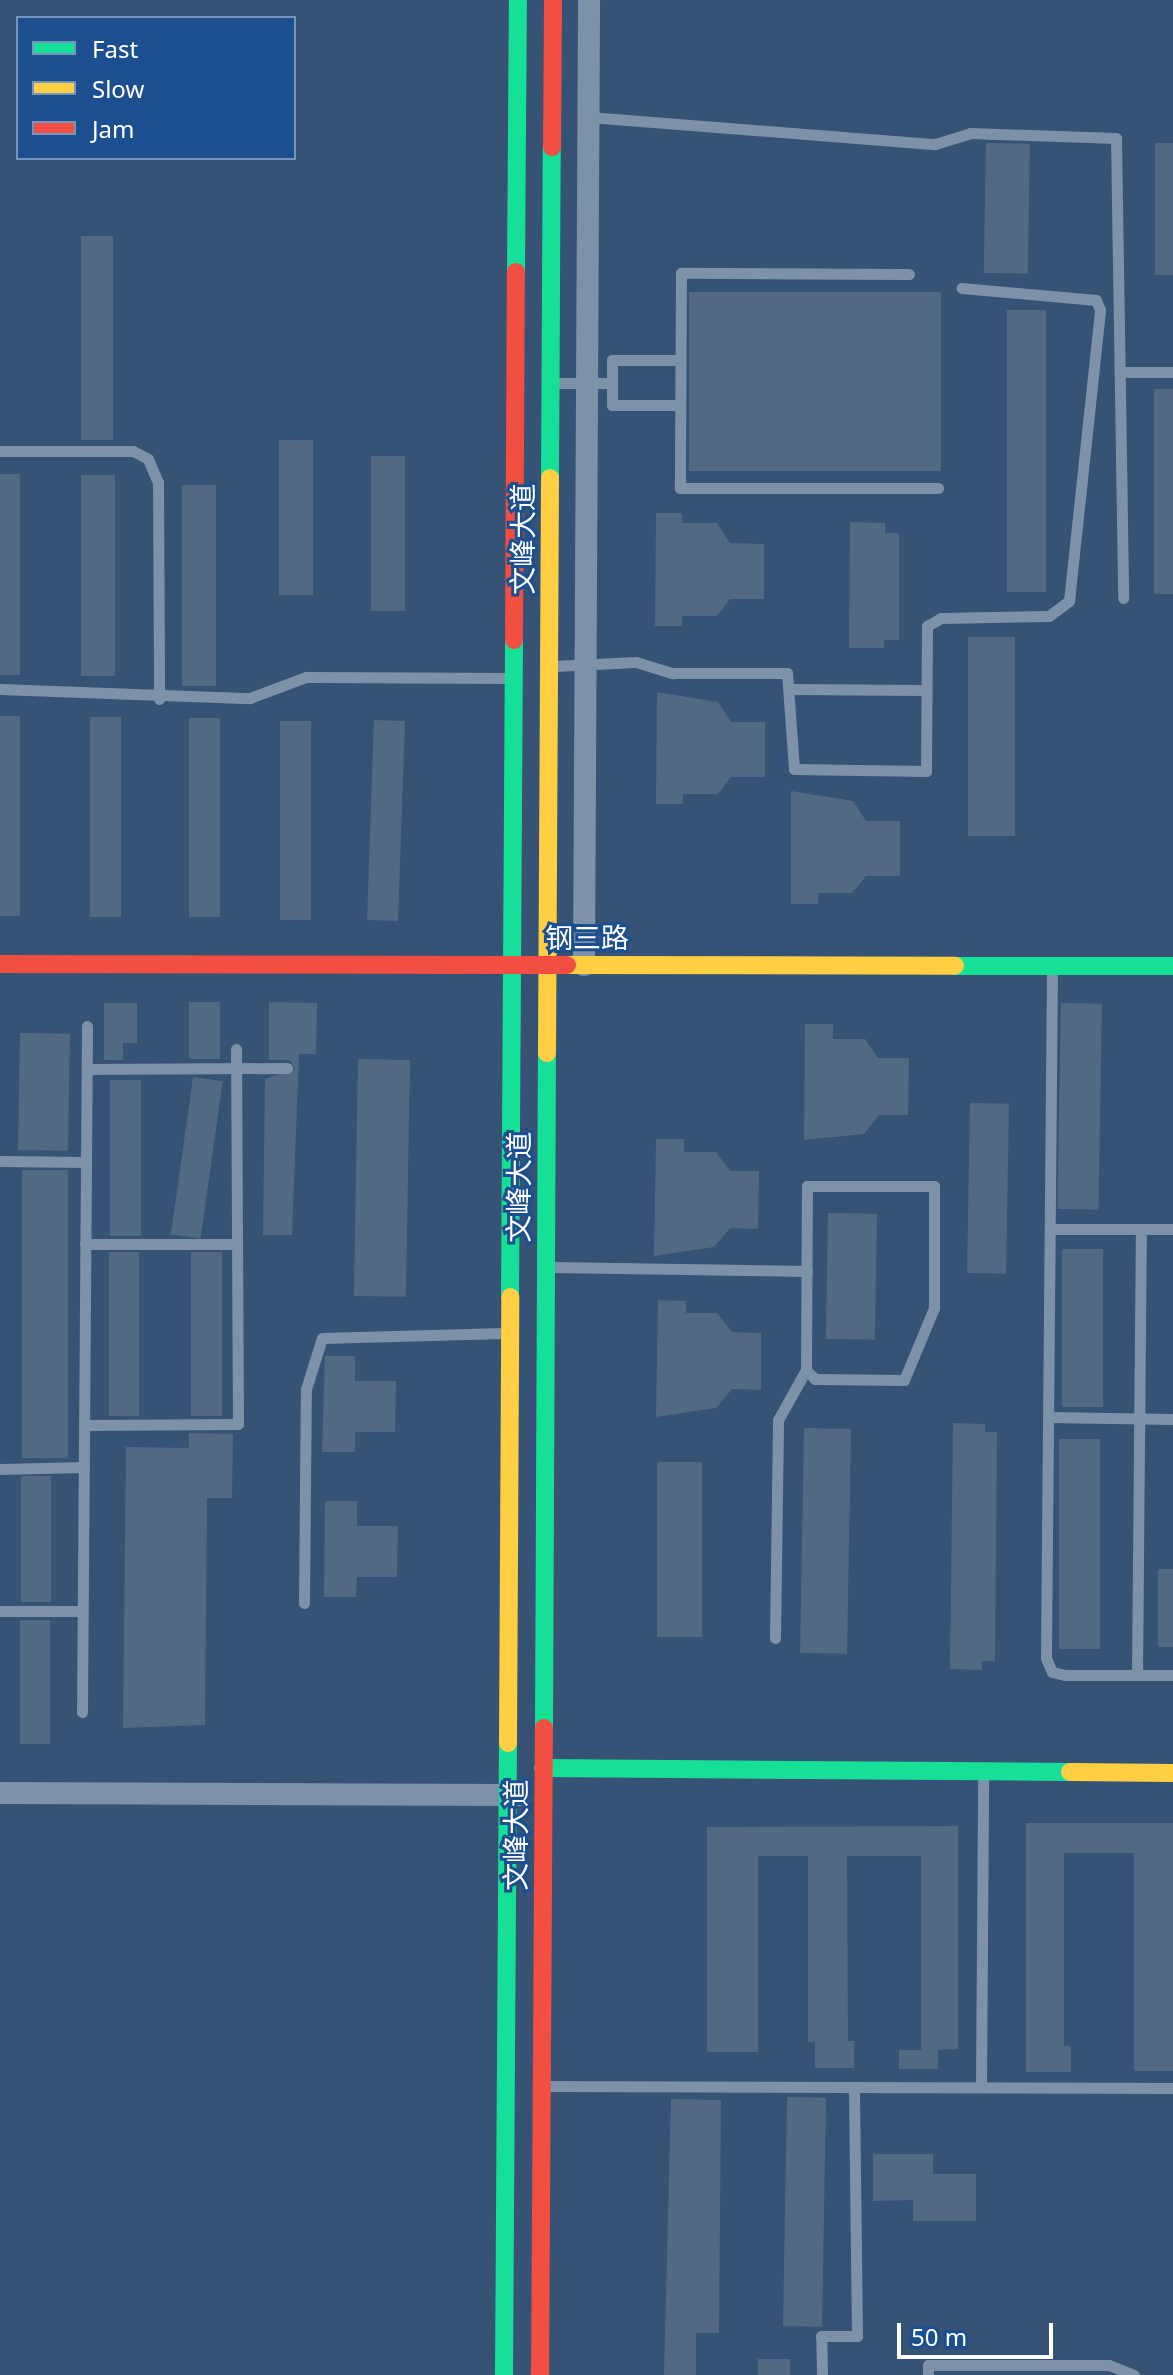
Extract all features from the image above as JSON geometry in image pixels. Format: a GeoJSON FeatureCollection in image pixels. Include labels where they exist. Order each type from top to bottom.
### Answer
{"type":"FeatureCollection","features":[{"type":"Feature","properties":{"kind":"main road","name":"文峰大道"},"geometry":{"type":"LineString","coordinates":[[504,2375],[518,0]]}},
{"type":"Feature","properties":{"kind":"main road","name":"文峰大道"},"geometry":{"type":"LineString","coordinates":[[540,2375],[553,0]]}},
{"type":"Feature","properties":{"kind":"main road","name":"钢三路"},"geometry":{"type":"LineString","coordinates":[[0,964],[1173,966]]}},
{"type":"Feature","properties":{"kind":"main road"},"geometry":{"type":"LineString","coordinates":[[543,1768],[1173,1773]]}},
{"type":"Feature","properties":{"kind":"street"},"geometry":{"type":"LineString","coordinates":[[584,965],[589,0]]}},
{"type":"Feature","properties":{"kind":"street"},"geometry":{"type":"LineString","coordinates":[[0,1793],[543,1795]]}},
{"type":"Feature","properties":{"kind":"lane"},"geometry":{"type":"LineString","coordinates":[[589,117],[935,144],[970,133],[1110,135],[1120,146],[1123,598]]}},
{"type":"Feature","properties":{"kind":"lane"},"geometry":{"type":"LineString","coordinates":[[909,274],[681,273],[680,488],[938,488]]}},
{"type":"Feature","properties":{"kind":"lane"},"geometry":{"type":"LineString","coordinates":[[549,666],[585,664],[787,673],[792,689],[794,769],[926,771],[927,626],[933,620],[1049,616],[1069,601],[1100,310],[1096,300],[962,288]]}},
{"type":"Feature","properties":{"kind":"lane"},"geometry":{"type":"LineString","coordinates":[[680,360],[612,360],[612,405],[680,405]]}},
{"type":"Feature","properties":{"kind":"lane"},"geometry":{"type":"LineString","coordinates":[[1122,372],[1173,372]]}},
{"type":"Feature","properties":{"kind":"lane"},"geometry":{"type":"LineString","coordinates":[[551,383],[612,383]]}},
{"type":"Feature","properties":{"kind":"lane"},"geometry":{"type":"LineString","coordinates":[[0,451],[133,451],[148,459],[158,482],[159,699]]}},
{"type":"Feature","properties":{"kind":"lane"},"geometry":{"type":"LineString","coordinates":[[0,689],[109,689],[159,699],[250,698],[306,677],[514,678]]}},
{"type":"Feature","properties":{"kind":"lane"},"geometry":{"type":"LineString","coordinates":[[792,689],[926,690]]}},
{"type":"Feature","properties":{"kind":"lane"},"geometry":{"type":"LineString","coordinates":[[1052,966],[1046,1658],[1052,1672],[1065,1675],[1173,1675]]}},
{"type":"Feature","properties":{"kind":"lane"},"geometry":{"type":"LineString","coordinates":[[82,1712],[87,1026]]}},
{"type":"Feature","properties":{"kind":"lane"},"geometry":{"type":"LineString","coordinates":[[84,1425],[238,1424],[236,1049]]}},
{"type":"Feature","properties":{"kind":"lane"},"geometry":{"type":"LineString","coordinates":[[87,1069],[287,1068]]}},
{"type":"Feature","properties":{"kind":"lane"},"geometry":{"type":"LineString","coordinates":[[0,1161],[86,1162]]}},
{"type":"Feature","properties":{"kind":"lane"},"geometry":{"type":"LineString","coordinates":[[775,1638],[778,1420],[806,1370],[807,1186],[934,1186],[934,1308],[904,1380],[815,1379],[806,1370]]}},
{"type":"Feature","properties":{"kind":"lane"},"geometry":{"type":"LineString","coordinates":[[1050,1229],[1173,1229]]}},
{"type":"Feature","properties":{"kind":"lane"},"geometry":{"type":"LineString","coordinates":[[1137,1675],[1141,1229]]}},
{"type":"Feature","properties":{"kind":"lane"},"geometry":{"type":"LineString","coordinates":[[85,1244],[237,1244]]}},
{"type":"Feature","properties":{"kind":"lane"},"geometry":{"type":"LineString","coordinates":[[546,1267],[807,1271]]}},
{"type":"Feature","properties":{"kind":"lane"},"geometry":{"type":"LineString","coordinates":[[304,1603],[306,1389],[322,1338],[510,1333]]}},
{"type":"Feature","properties":{"kind":"lane"},"geometry":{"type":"LineString","coordinates":[[1048,1417],[1173,1419]]}},
{"type":"Feature","properties":{"kind":"lane"},"geometry":{"type":"LineString","coordinates":[[0,1469],[84,1467]]}},
{"type":"Feature","properties":{"kind":"lane"},"geometry":{"type":"LineString","coordinates":[[0,1611],[82,1611]]}},
{"type":"Feature","properties":{"kind":"lane"},"geometry":{"type":"LineString","coordinates":[[981,2087],[983,1771]]}},
{"type":"Feature","properties":{"kind":"lane"},"geometry":{"type":"LineString","coordinates":[[541,2086],[1173,2088]]}},
{"type":"Feature","properties":{"kind":"lane"},"geometry":{"type":"LineString","coordinates":[[822,2375],[821,2336],[857,2336],[854,2087]]}},
{"type":"Feature","properties":{"kind":"lane"},"geometry":{"type":"LineString","coordinates":[[928,2375],[928,2365],[1109,2365],[1134,2375]]}},
{"type":"Feature","properties":{"kind":"building"},"geometry":{"type":"Polygon","coordinates":[[[986,143],[1030,144],[1028,274],[984,273],[986,143]]]}},
{"type":"Feature","properties":{"kind":"building"},"geometry":{"type":"Polygon","coordinates":[[[1155,143],[1173,143],[1173,275],[1155,275],[1155,143]]]}},
{"type":"Feature","properties":{"kind":"building"},"geometry":{"type":"Polygon","coordinates":[[[81,236],[113,236],[113,440],[81,440],[81,236]]]}},
{"type":"Feature","properties":{"kind":"building"},"geometry":{"type":"Polygon","coordinates":[[[689,292],[941,292],[941,471],[689,471],[689,292]]]}},
{"type":"Feature","properties":{"kind":"building"},"geometry":{"type":"Polygon","coordinates":[[[1007,310],[1046,310],[1046,592],[1007,592],[1007,310]]]}},
{"type":"Feature","properties":{"kind":"building"},"geometry":{"type":"Polygon","coordinates":[[[1154,389],[1173,389],[1173,594],[1154,594],[1154,389]]]}},
{"type":"Feature","properties":{"kind":"building"},"geometry":{"type":"Polygon","coordinates":[[[279,440],[313,440],[313,595],[279,595],[279,440]]]}},
{"type":"Feature","properties":{"kind":"building"},"geometry":{"type":"Polygon","coordinates":[[[371,456],[405,456],[405,611],[371,611],[371,456]]]}},
{"type":"Feature","properties":{"kind":"building"},"geometry":{"type":"Polygon","coordinates":[[[0,474],[20,474],[20,675],[0,675],[0,474]]]}},
{"type":"Feature","properties":{"kind":"building"},"geometry":{"type":"Polygon","coordinates":[[[81,475],[115,475],[115,676],[81,676],[81,475]]]}},
{"type":"Feature","properties":{"kind":"building"},"geometry":{"type":"Polygon","coordinates":[[[182,485],[216,485],[216,686],[182,686],[182,485]]]}},
{"type":"Feature","properties":{"kind":"building"},"geometry":{"type":"Polygon","coordinates":[[[656,513],[682,513],[682,523],[717,523],[730,543],[764,544],[764,599],[730,599],[717,616],[682,616],[682,626],[655,626],[656,513]]]}},
{"type":"Feature","properties":{"kind":"building"},"geometry":{"type":"Polygon","coordinates":[[[850,522],[885,523],[885,533],[899,533],[899,640],[884,640],[884,648],[849,648],[850,522]]]}},
{"type":"Feature","properties":{"kind":"building"},"geometry":{"type":"Polygon","coordinates":[[[968,637],[1015,637],[1015,836],[968,836],[968,637]]]}},
{"type":"Feature","properties":{"kind":"building"},"geometry":{"type":"Polygon","coordinates":[[[657,692],[718,702],[731,722],[765,722],[765,777],[731,777],[718,794],[683,794],[683,804],[656,804],[657,692]]]}},
{"type":"Feature","properties":{"kind":"building"},"geometry":{"type":"Polygon","coordinates":[[[0,716],[20,716],[20,916],[0,916],[0,716]]]}},
{"type":"Feature","properties":{"kind":"building"},"geometry":{"type":"Polygon","coordinates":[[[90,717],[121,717],[121,917],[90,917],[90,717]]]}},
{"type":"Feature","properties":{"kind":"building"},"geometry":{"type":"Polygon","coordinates":[[[189,718],[220,718],[220,917],[189,917],[189,718]]]}},
{"type":"Feature","properties":{"kind":"building"},"geometry":{"type":"Polygon","coordinates":[[[374,720],[405,721],[398,921],[367,920],[374,720]]]}},
{"type":"Feature","properties":{"kind":"building"},"geometry":{"type":"Polygon","coordinates":[[[280,721],[311,721],[311,920],[280,920],[280,721]]]}},
{"type":"Feature","properties":{"kind":"building"},"geometry":{"type":"Polygon","coordinates":[[[791,791],[853,801],[866,821],[900,821],[900,876],[866,876],[852,893],[818,893],[818,904],[791,904],[791,791]]]}},
{"type":"Feature","properties":{"kind":"building"},"geometry":{"type":"Polygon","coordinates":[[[189,1002],[220,1002],[220,1059],[189,1059],[189,1002]]]}},
{"type":"Feature","properties":{"kind":"building"},"geometry":{"type":"Polygon","coordinates":[[[269,1002],[317,1003],[316,1054],[299,1054],[292,1235],[263,1235],[265,1079],[295,1069],[290,1060],[269,1060],[269,1002]]]}},
{"type":"Feature","properties":{"kind":"building"},"geometry":{"type":"Polygon","coordinates":[[[104,1003],[137,1003],[137,1043],[123,1043],[123,1060],[104,1060],[104,1003]]]}},
{"type":"Feature","properties":{"kind":"building"},"geometry":{"type":"Polygon","coordinates":[[[1061,1003],[1102,1004],[1098,1210],[1057,1209],[1061,1003]]]}},
{"type":"Feature","properties":{"kind":"building"},"geometry":{"type":"Polygon","coordinates":[[[805,1024],[833,1024],[833,1039],[865,1039],[878,1058],[909,1058],[908,1115],[879,1115],[864,1134],[804,1140],[805,1024]]]}},
{"type":"Feature","properties":{"kind":"building"},"geometry":{"type":"Polygon","coordinates":[[[20,1033],[70,1034],[68,1151],[18,1150],[20,1033]]]}},
{"type":"Feature","properties":{"kind":"building"},"geometry":{"type":"Polygon","coordinates":[[[358,1059],[410,1060],[406,1297],[354,1296],[358,1059]]]}},
{"type":"Feature","properties":{"kind":"building"},"geometry":{"type":"Polygon","coordinates":[[[193,1077],[223,1081],[201,1239],[171,1234],[193,1077]]]}},
{"type":"Feature","properties":{"kind":"building"},"geometry":{"type":"Polygon","coordinates":[[[110,1080],[141,1080],[141,1236],[110,1236],[110,1080]]]}},
{"type":"Feature","properties":{"kind":"building"},"geometry":{"type":"Polygon","coordinates":[[[970,1103],[1009,1104],[1006,1274],[967,1273],[970,1103]]]}},
{"type":"Feature","properties":{"kind":"building"},"geometry":{"type":"Polygon","coordinates":[[[656,1139],[684,1139],[684,1152],[716,1152],[730,1171],[759,1171],[758,1229],[730,1228],[714,1247],[654,1256],[656,1139]]]}},
{"type":"Feature","properties":{"kind":"building"},"geometry":{"type":"Polygon","coordinates":[[[22,1170],[68,1170],[68,1458],[22,1458],[22,1170]]]}},
{"type":"Feature","properties":{"kind":"building"},"geometry":{"type":"Polygon","coordinates":[[[828,1213],[877,1214],[875,1340],[826,1339],[828,1213]]]}},
{"type":"Feature","properties":{"kind":"building"},"geometry":{"type":"Polygon","coordinates":[[[1062,1249],[1103,1249],[1103,1407],[1062,1407],[1062,1249]]]}},
{"type":"Feature","properties":{"kind":"building"},"geometry":{"type":"Polygon","coordinates":[[[109,1252],[139,1252],[139,1416],[109,1416],[109,1252]]]}},
{"type":"Feature","properties":{"kind":"building"},"geometry":{"type":"Polygon","coordinates":[[[191,1252],[222,1252],[222,1416],[191,1416],[191,1252]]]}},
{"type":"Feature","properties":{"kind":"building"},"geometry":{"type":"Polygon","coordinates":[[[658,1300],[686,1301],[686,1313],[717,1313],[732,1332],[761,1333],[761,1390],[732,1389],[716,1408],[656,1417],[658,1300]]]}},
{"type":"Feature","properties":{"kind":"building"},"geometry":{"type":"Polygon","coordinates":[[[325,1356],[355,1356],[355,1381],[396,1381],[395,1432],[355,1432],[355,1452],[322,1452],[325,1356]]]}},
{"type":"Feature","properties":{"kind":"building"},"geometry":{"type":"Polygon","coordinates":[[[953,1423],[985,1424],[985,1432],[997,1432],[995,1661],[982,1661],[982,1670],[950,1669],[953,1423]]]}},
{"type":"Feature","properties":{"kind":"building"},"geometry":{"type":"Polygon","coordinates":[[[804,1428],[851,1429],[847,1654],[800,1653],[804,1428]]]}},
{"type":"Feature","properties":{"kind":"building"},"geometry":{"type":"Polygon","coordinates":[[[189,1433],[233,1434],[232,1498],[207,1498],[205,1725],[123,1728],[126,1447],[189,1448],[189,1433]]]}},
{"type":"Feature","properties":{"kind":"building"},"geometry":{"type":"Polygon","coordinates":[[[1059,1439],[1100,1439],[1100,1649],[1059,1649],[1059,1439]]]}},
{"type":"Feature","properties":{"kind":"building"},"geometry":{"type":"Polygon","coordinates":[[[657,1462],[702,1462],[702,1637],[657,1637],[657,1462]]]}},
{"type":"Feature","properties":{"kind":"building"},"geometry":{"type":"Polygon","coordinates":[[[21,1476],[51,1476],[51,1602],[21,1602],[21,1476]]]}},
{"type":"Feature","properties":{"kind":"building"},"geometry":{"type":"Polygon","coordinates":[[[325,1501],[357,1501],[357,1526],[398,1526],[397,1577],[357,1577],[356,1597],[324,1597],[325,1501]]]}},
{"type":"Feature","properties":{"kind":"building"},"geometry":{"type":"Polygon","coordinates":[[[1158,1569],[1173,1569],[1173,1647],[1158,1647],[1158,1569]]]}},
{"type":"Feature","properties":{"kind":"building"},"geometry":{"type":"Polygon","coordinates":[[[20,1620],[50,1620],[50,1744],[20,1744],[20,1620]]]}},
{"type":"Feature","properties":{"kind":"building"},"geometry":{"type":"Polygon","coordinates":[[[1026,1823],[1173,1823],[1173,2071],[1134,2071],[1134,1853],[1064,1853],[1064,2046],[1071,2046],[1071,2072],[1026,2072],[1026,1823]]]}},
{"type":"Feature","properties":{"kind":"building"},"geometry":{"type":"Polygon","coordinates":[[[958,1826],[958,2049],[938,2050],[938,2069],[899,2069],[899,2050],[921,2050],[921,1856],[847,1856],[848,2041],[854,2041],[854,2068],[815,2068],[815,2042],[808,2042],[808,1856],[758,1856],[758,2052],[707,2052],[707,1827],[958,1826]]]}},
{"type":"Feature","properties":{"kind":"building"},"geometry":{"type":"Polygon","coordinates":[[[787,2097],[826,2098],[822,2327],[783,2326],[787,2097]]]}},
{"type":"Feature","properties":{"kind":"building"},"geometry":{"type":"Polygon","coordinates":[[[671,2099],[721,2100],[719,2333],[696,2333],[696,2375],[664,2375],[671,2099]]]}},
{"type":"Feature","properties":{"kind":"building"},"geometry":{"type":"Polygon","coordinates":[[[873,2154],[933,2154],[933,2174],[976,2174],[976,2221],[913,2221],[913,2200],[873,2201],[873,2154]]]}},
{"type":"Feature","properties":{"kind":"building"},"geometry":{"type":"Polygon","coordinates":[[[758,2359],[790,2359],[790,2375],[758,2375],[758,2359]]]}},
{"type":"Feature","properties":{"kind":"traffic: fast"},"geometry":{"type":"LineString","coordinates":[[516,272],[518,0]]}},
{"type":"Feature","properties":{"kind":"traffic: fast"},"geometry":{"type":"LineString","coordinates":[[550,478],[552,147]]}},
{"type":"Feature","properties":{"kind":"traffic: fast"},"geometry":{"type":"LineString","coordinates":[[510,1297],[514,640]]}},
{"type":"Feature","properties":{"kind":"traffic: fast"},"geometry":{"type":"LineString","coordinates":[[955,966],[1173,966]]}},
{"type":"Feature","properties":{"kind":"traffic: fast"},"geometry":{"type":"LineString","coordinates":[[544,1728],[547,1053]]}},
{"type":"Feature","properties":{"kind":"traffic: fast"},"geometry":{"type":"LineString","coordinates":[[504,2375],[508,1743]]}},
{"type":"Feature","properties":{"kind":"traffic: fast"},"geometry":{"type":"LineString","coordinates":[[543,1768],[1070,1772]]}},
{"type":"Feature","properties":{"kind":"traffic: slow"},"geometry":{"type":"LineString","coordinates":[[547,1053],[550,478]]}},
{"type":"Feature","properties":{"kind":"traffic: slow"},"geometry":{"type":"LineString","coordinates":[[567,965],[955,966]]}},
{"type":"Feature","properties":{"kind":"traffic: slow"},"geometry":{"type":"LineString","coordinates":[[508,1743],[510,1297]]}},
{"type":"Feature","properties":{"kind":"traffic: slow"},"geometry":{"type":"LineString","coordinates":[[1070,1772],[1173,1773]]}},
{"type":"Feature","properties":{"kind":"traffic: jam"},"geometry":{"type":"LineString","coordinates":[[552,147],[553,0]]}},
{"type":"Feature","properties":{"kind":"traffic: jam"},"geometry":{"type":"LineString","coordinates":[[514,640],[516,272]]}},
{"type":"Feature","properties":{"kind":"traffic: jam"},"geometry":{"type":"LineString","coordinates":[[0,964],[567,965]]}},
{"type":"Feature","properties":{"kind":"traffic: jam"},"geometry":{"type":"LineString","coordinates":[[540,2375],[544,1728]]}}]}
